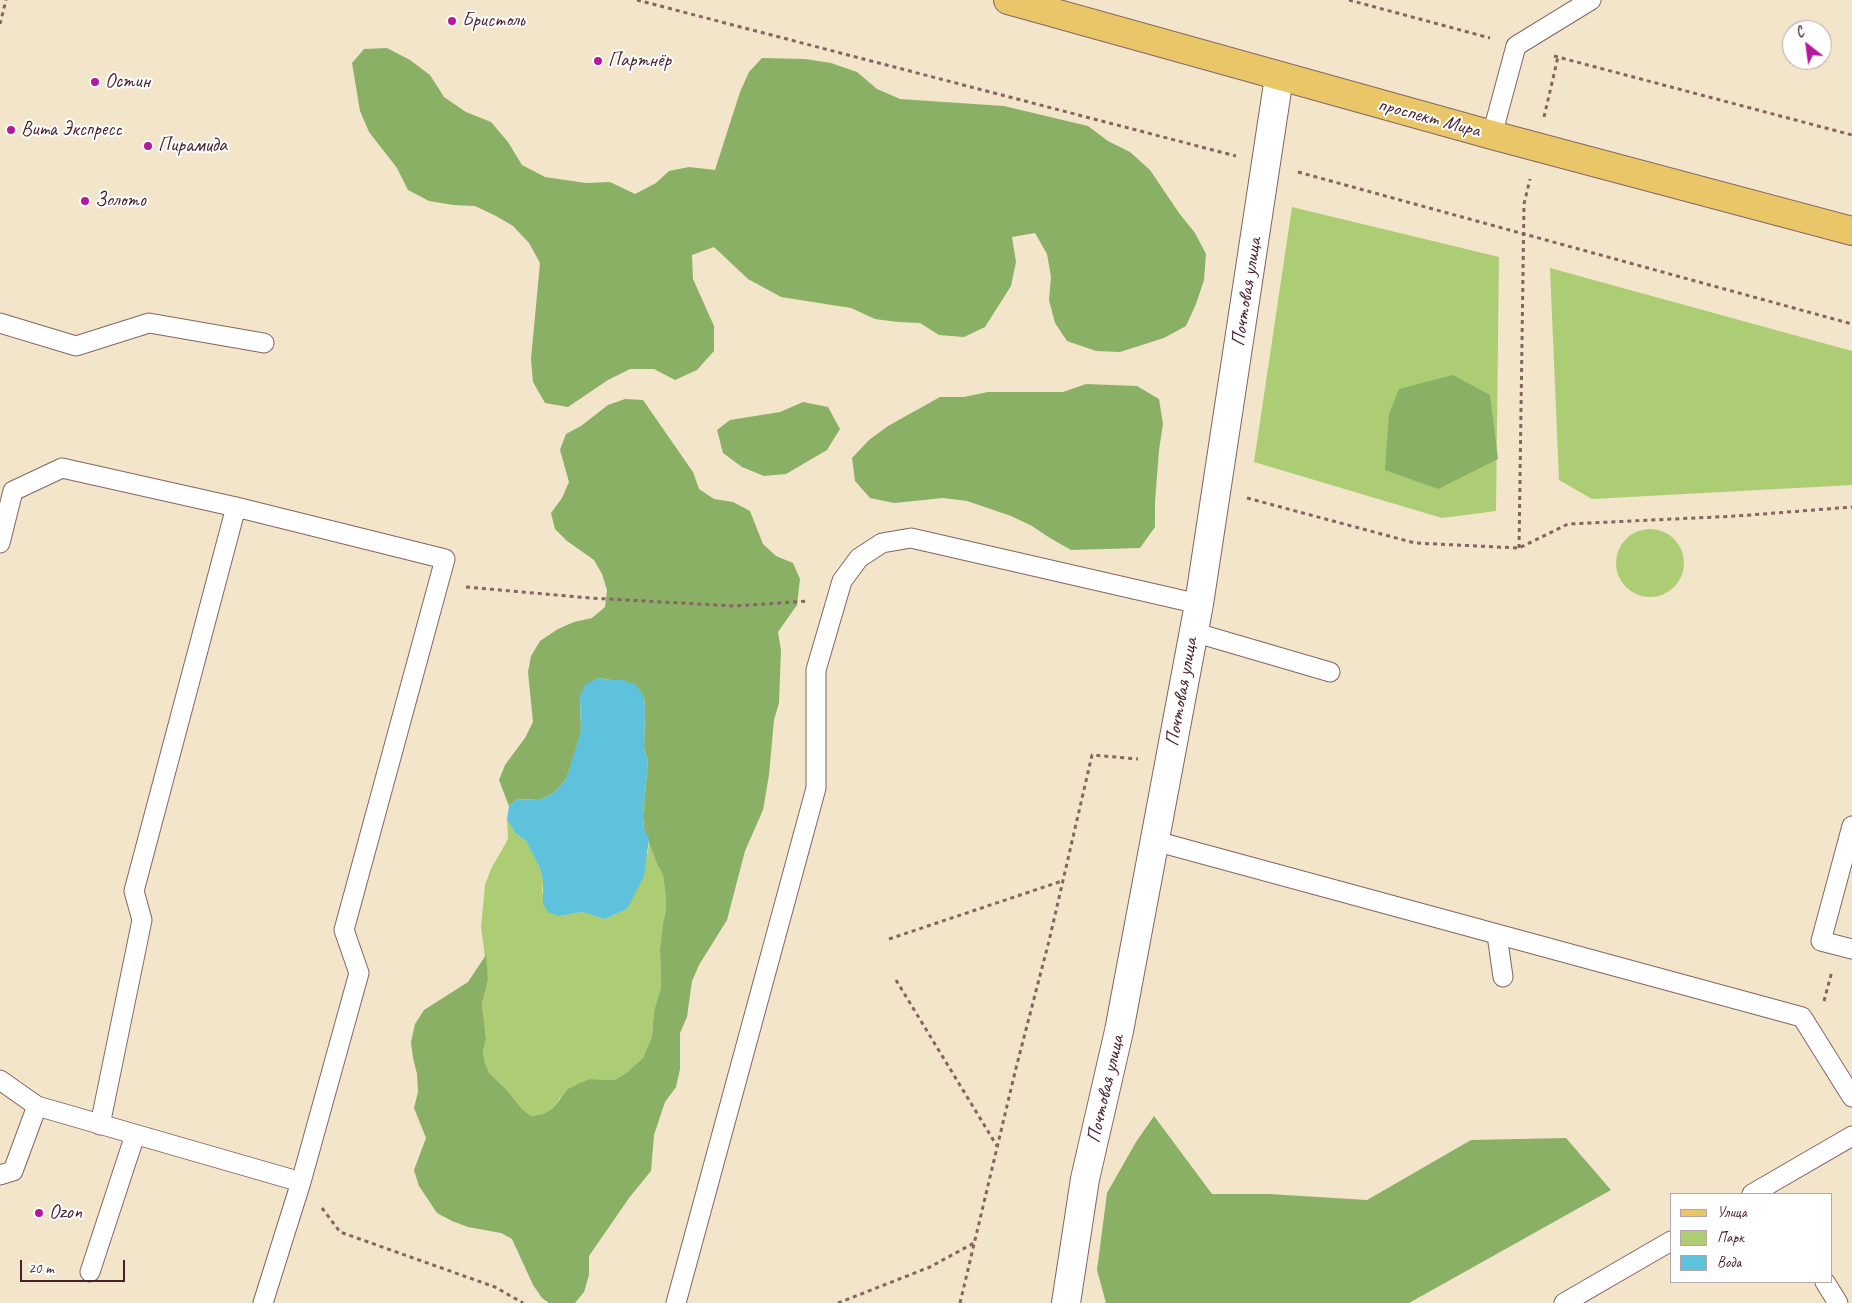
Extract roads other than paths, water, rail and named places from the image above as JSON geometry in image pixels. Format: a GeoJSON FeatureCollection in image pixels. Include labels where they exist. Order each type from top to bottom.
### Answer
{"type":"FeatureCollection","features":[{"type":"Feature","properties":{"kind":"main road","name":"проспект Мира"},"geometry":{"type":"LineString","coordinates":[[1008,0],[1537,148],[1852,231]]}},
{"type":"Feature","properties":{"kind":"street","name":"Почтовая улица"},"geometry":{"type":"LineString","coordinates":[[1066,1303],[1085,1179],[1119,1031],[1199,604],[1218,489],[1279,77]]}},
{"type":"Feature","properties":{"kind":"lane"},"geometry":{"type":"LineString","coordinates":[[1492,135],[1516,46],[1591,0]]}},
{"type":"Feature","properties":{"kind":"lane"},"geometry":{"type":"LineString","coordinates":[[0,323],[76,346],[149,323],[264,344]]}},
{"type":"Feature","properties":{"kind":"lane"},"geometry":{"type":"LineString","coordinates":[[0,543],[14,491],[62,468],[236,507],[444,559],[344,930],[359,973],[301,1182],[263,1303]]}},
{"type":"Feature","properties":{"kind":"lane"},"geometry":{"type":"LineString","coordinates":[[100,1125],[142,920],[134,891],[236,507]]}},
{"type":"Feature","properties":{"kind":"lane"},"geometry":{"type":"LineString","coordinates":[[676,1303],[816,788],[816,670],[842,581],[859,558],[882,544],[911,538],[1199,604]]}},
{"type":"Feature","properties":{"kind":"lane"},"geometry":{"type":"LineString","coordinates":[[1193,632],[1330,672]]}},
{"type":"Feature","properties":{"kind":"lane"},"geometry":{"type":"LineString","coordinates":[[1845,948],[1821,941],[1852,826]]}},
{"type":"Feature","properties":{"kind":"lane"},"geometry":{"type":"LineString","coordinates":[[1155,841],[1802,1017],[1852,1097]]}},
{"type":"Feature","properties":{"kind":"lane"},"geometry":{"type":"LineString","coordinates":[[1497,935],[1503,977]]}},
{"type":"Feature","properties":{"kind":"lane"},"geometry":{"type":"LineString","coordinates":[[0,1080],[37,1106],[301,1182]]}},
{"type":"Feature","properties":{"kind":"lane"},"geometry":{"type":"LineString","coordinates":[[0,1175],[14,1171],[37,1106]]}},
{"type":"Feature","properties":{"kind":"lane"},"geometry":{"type":"LineString","coordinates":[[90,1272],[135,1135]]}},
{"type":"Feature","properties":{"kind":"lane"},"geometry":{"type":"LineString","coordinates":[[1764,1191],[1852,1136]]}},
{"type":"Feature","properties":{"kind":"lane"},"geometry":{"type":"LineString","coordinates":[[1564,1303],[1670,1242]]}},
{"type":"Feature","properties":{"kind":"lane"},"geometry":{"type":"LineString","coordinates":[[1826,1283],[1838,1303]]}},
{"type":"Feature","properties":{"kind":"water"},"geometry":{"type":"Polygon","coordinates":[[[598,678],[623,680],[636,685],[644,696],[644,748],[648,761],[643,816],[644,828],[649,839],[644,876],[627,909],[605,919],[582,912],[560,916],[549,913],[543,904],[543,881],[540,868],[526,841],[515,833],[507,819],[509,806],[517,799],[539,800],[550,795],[560,787],[567,777],[581,731],[580,695],[586,684],[598,678]]]}},
{"type":"Feature","properties":{"kind":"place","name":"Бристоль"},"geometry":{"type":"Point","coordinates":[452,21]}},
{"type":"Feature","properties":{"kind":"place","name":"Партнёр"},"geometry":{"type":"Point","coordinates":[598,61]}},
{"type":"Feature","properties":{"kind":"place","name":"Остин"},"geometry":{"type":"Point","coordinates":[95,82]}},
{"type":"Feature","properties":{"kind":"place","name":"Вита Экспресс"},"geometry":{"type":"Point","coordinates":[11,130]}},
{"type":"Feature","properties":{"kind":"place","name":"Пирамида"},"geometry":{"type":"Point","coordinates":[148,146]}},
{"type":"Feature","properties":{"kind":"place","name":"Золото"},"geometry":{"type":"Point","coordinates":[85,201]}},
{"type":"Feature","properties":{"kind":"place","name":"Ozon"},"geometry":{"type":"Point","coordinates":[39,1213]}}]}
